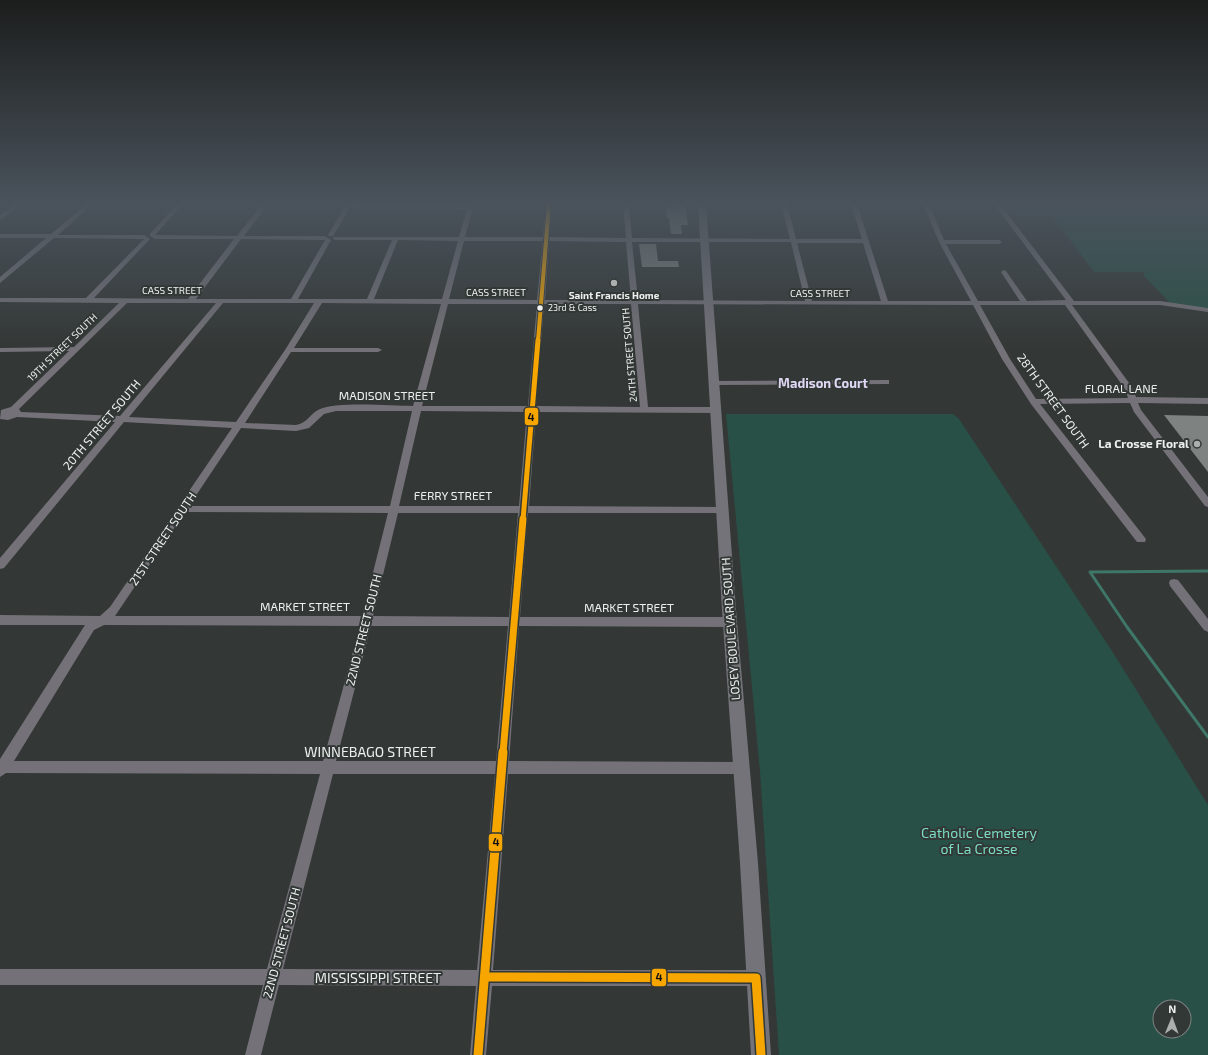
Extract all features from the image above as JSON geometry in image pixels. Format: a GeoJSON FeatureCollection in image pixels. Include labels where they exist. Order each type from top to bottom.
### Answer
{"type":"FeatureCollection","features":[{"type":"Feature","properties":{"kind":"main road","name":"LOSEY BOULEVARD SOUTH"},"geometry":{"type":"LineString","coordinates":[[706,253],[730,622],[749,863],[761,1055]]}},
{"type":"Feature","properties":{"kind":"street"},"geometry":{"type":"LineString","coordinates":[[0,281],[32,253]]}},
{"type":"Feature","properties":{"kind":"street","name":"19TH STREET SOUTH"},"geometry":{"type":"LineString","coordinates":[[88,300],[133,253]]}},
{"type":"Feature","properties":{"kind":"street"},"geometry":{"type":"LineString","coordinates":[[191,300],[227,253]]}},
{"type":"Feature","properties":{"kind":"street"},"geometry":{"type":"LineString","coordinates":[[293,301],[321,253]]}},
{"type":"Feature","properties":{"kind":"street"},"geometry":{"type":"LineString","coordinates":[[370,301],[390,253]]}},
{"type":"Feature","properties":{"kind":"street","name":"22ND STREET SOUTH"},"geometry":{"type":"LineString","coordinates":[[254,1055],[272,978],[395,509],[417,408],[458,253]]}},
{"type":"Feature","properties":{"kind":"street"},"geometry":{"type":"LineString","coordinates":[[478,1055],[545,253]]}},
{"type":"Feature","properties":{"kind":"street","name":"24TH STREET SOUTH"},"geometry":{"type":"LineString","coordinates":[[630,253],[644,409]]}},
{"type":"Feature","properties":{"kind":"street"},"geometry":{"type":"LineString","coordinates":[[797,253],[809,303]]}},
{"type":"Feature","properties":{"kind":"street"},"geometry":{"type":"LineString","coordinates":[[870,253],[885,303]]}},
{"type":"Feature","properties":{"kind":"street","name":"28TH STREET SOUTH"},"geometry":{"type":"LineString","coordinates":[[948,253],[1006,359],[1034,402],[1141,539]]}},
{"type":"Feature","properties":{"kind":"street"},"geometry":{"type":"LineString","coordinates":[[1033,253],[1129,389],[1137,410],[1208,504]]}},
{"type":"Feature","properties":{"kind":"street"},"geometry":{"type":"LineString","coordinates":[[1004,272],[1024,302]]}},
{"type":"Feature","properties":{"kind":"street","name":"CASS STREET"},"geometry":{"type":"LineString","coordinates":[[0,300],[1160,303],[1208,310]]}},
{"type":"Feature","properties":{"kind":"street","name":"19TH STREET SOUTH"},"geometry":{"type":"LineString","coordinates":[[15,412],[75,349],[126,300]]}},
{"type":"Feature","properties":{"kind":"street","name":"21ST STREET SOUTH"},"geometry":{"type":"LineString","coordinates":[[1,768],[90,627],[103,620],[114,610],[289,350],[320,300]]}},
{"type":"Feature","properties":{"kind":"street","name":"20TH STREET SOUTH"},"geometry":{"type":"LineString","coordinates":[[0,565],[221,301]]}},
{"type":"Feature","properties":{"kind":"street"},"geometry":{"type":"LineString","coordinates":[[0,350],[75,349]]}},
{"type":"Feature","properties":{"kind":"street"},"geometry":{"type":"LineString","coordinates":[[289,350],[378,350]]}},
{"type":"Feature","properties":{"kind":"street"},"geometry":{"type":"LineString","coordinates":[[714,383],[886,382]]}},
{"type":"Feature","properties":{"kind":"street","name":"FLORAL LANE"},"geometry":{"type":"LineString","coordinates":[[1034,402],[1133,400],[1208,401]]}},
{"type":"Feature","properties":{"kind":"street","name":"MADISON STREET"},"geometry":{"type":"LineString","coordinates":[[15,412],[300,428],[306,426],[321,412],[328,409],[417,408],[716,410]]}},
{"type":"Feature","properties":{"kind":"street"},"geometry":{"type":"LineString","coordinates":[[2,417],[15,412]]}},
{"type":"Feature","properties":{"kind":"street","name":"FERRY STREET"},"geometry":{"type":"LineString","coordinates":[[183,509],[723,510]]}},
{"type":"Feature","properties":{"kind":"street"},"geometry":{"type":"LineString","coordinates":[[1174,583],[1204,616],[1208,627]]}},
{"type":"Feature","properties":{"kind":"street","name":"MARKET STREET"},"geometry":{"type":"LineString","coordinates":[[0,620],[730,622]]}},
{"type":"Feature","properties":{"kind":"street","name":"WINNEBAGO STREET"},"geometry":{"type":"LineString","coordinates":[[1,768],[741,768]]}},
{"type":"Feature","properties":{"kind":"street","name":"MISSISSIPPI STREET"},"geometry":{"type":"LineString","coordinates":[[0,977],[756,978]]}},
{"type":"Feature","properties":{"kind":"green space"},"geometry":{"type":"Polygon","coordinates":[[[1080,253],[1208,253],[1208,309],[1170,303],[1144,276],[1144,272],[1094,272],[1080,253]]]}},
{"type":"Feature","properties":{"kind":"green space","name":"Catholic Cemetery of La Crosse"},"geometry":{"type":"Polygon","coordinates":[[[726,414],[953,414],[959,419],[1112,651],[1208,805],[1208,1055],[779,1055],[760,771],[726,414]]]}},
{"type":"Feature","properties":{"kind":"building"},"geometry":{"type":"Polygon","coordinates":[[[640,253],[657,253],[658,261],[678,261],[679,267],[642,267],[640,253]]]}},
{"type":"Feature","properties":{"kind":"building","name":"La Crosse Floral"},"geometry":{"type":"Polygon","coordinates":[[[1164,415],[1208,416],[1208,472],[1164,415]]]}},
{"type":"Feature","properties":{"kind":"waterway"},"geometry":{"type":"LineString","coordinates":[[1208,571],[1090,572],[1127,627],[1208,737]]}},
{"type":"Feature","properties":{"kind":"transit line","name":"4"},"geometry":{"type":"LineString","coordinates":[[478,1055],[545,253]]}},
{"type":"Feature","properties":{"kind":"transit line","name":"4"},"geometry":{"type":"LineString","coordinates":[[485,977],[756,978],[761,1055]]}},
{"type":"Feature","properties":{"kind":"place","name":"Saint Francis Home"},"geometry":{"type":"Point","coordinates":[614,283]}},
{"type":"Feature","properties":{"kind":"place","name":"23rd & Cass"},"geometry":{"type":"Point","coordinates":[540,308]}},
{"type":"Feature","properties":{"kind":"place","name":"La Crosse Floral"},"geometry":{"type":"Point","coordinates":[1197,444]}},
{"type":"Feature","properties":{"kind":"district","name":"Madison Court"},"geometry":{"type":"Point","coordinates":[823,383]}}]}
